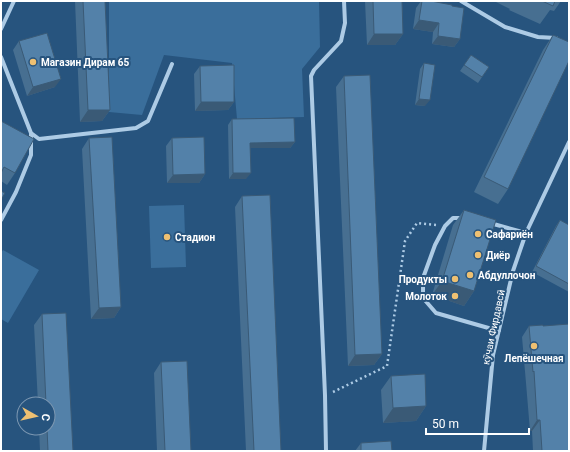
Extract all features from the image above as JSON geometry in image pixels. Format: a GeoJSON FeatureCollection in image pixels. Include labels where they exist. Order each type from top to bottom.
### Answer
{"type":"FeatureCollection","features":[{"type":"Feature","properties":{"kind":"street"},"geometry":{"type":"LineString","coordinates":[[1,30],[14,1]]}},
{"type":"Feature","properties":{"kind":"street"},"geometry":{"type":"LineString","coordinates":[[326,451],[311,76],[314,70],[341,41],[344,23],[344,1]]}},
{"type":"Feature","properties":{"kind":"street"},"geometry":{"type":"LineString","coordinates":[[461,1],[505,27],[538,37],[559,38]]}},
{"type":"Feature","properties":{"kind":"street"},"geometry":{"type":"LineString","coordinates":[[1,57],[31,133],[31,155],[16,192],[1,220]]}},
{"type":"Feature","properties":{"kind":"street"},"geometry":{"type":"LineString","coordinates":[[31,133],[39,139],[136,128],[148,121],[172,64]]}},
{"type":"Feature","properties":{"kind":"street","name":"кӯчаи Фирдавсӣ"},"geometry":{"type":"LineString","coordinates":[[484,451],[493,355],[514,271],[526,233],[569,142]]}},
{"type":"Feature","properties":{"kind":"street"},"geometry":{"type":"LineString","coordinates":[[469,217],[453,218],[445,226],[435,245],[423,278],[423,298],[436,313],[499,331]]}},
{"type":"Feature","properties":{"kind":"street"},"geometry":{"type":"LineString","coordinates":[[488,222],[526,233]]}},
{"type":"Feature","properties":{"kind":"path"},"geometry":{"type":"LineString","coordinates":[[325,396],[387,366],[405,241],[417,223],[445,226]]}},
{"type":"Feature","properties":{"kind":"shaded area"},"geometry":{"type":"Polygon","coordinates":[[[109,1],[319,1],[320,47],[302,69],[304,117],[237,119],[232,63],[164,55],[142,115],[109,112],[109,1]]]}},
{"type":"Feature","properties":{"kind":"shaded area","name":"Стадион"},"geometry":{"type":"Polygon","coordinates":[[[184,205],[186,267],[151,268],[149,206],[184,205]]]}},
{"type":"Feature","properties":{"kind":"shaded area"},"geometry":{"type":"Polygon","coordinates":[[[3,250],[39,270],[8,323],[1,319],[1,253],[3,250]]]}},
{"type":"Feature","properties":{"kind":"building"},"geometry":{"type":"Polygon","coordinates":[[[83,1],[105,1],[110,110],[88,110],[83,1]]]}},
{"type":"Feature","properties":{"kind":"building"},"geometry":{"type":"Polygon","coordinates":[[[373,1],[402,1],[403,34],[374,34],[373,1]]]}},
{"type":"Feature","properties":{"kind":"building"},"geometry":{"type":"Polygon","coordinates":[[[422,1],[431,1],[464,8],[460,39],[438,36],[439,23],[419,20],[422,1]]]}},
{"type":"Feature","properties":{"kind":"building"},"geometry":{"type":"Polygon","coordinates":[[[542,1],[555,1],[553,6],[542,1]]]}},
{"type":"Feature","properties":{"kind":"building"},"geometry":{"type":"Polygon","coordinates":[[[47,33],[61,79],[33,87],[19,41],[47,33]]]}},
{"type":"Feature","properties":{"kind":"building"},"geometry":{"type":"Polygon","coordinates":[[[553,35],[569,42],[569,61],[508,189],[484,177],[553,35]]]}},
{"type":"Feature","properties":{"kind":"building"},"geometry":{"type":"Polygon","coordinates":[[[471,55],[489,67],[482,77],[464,65],[471,55]]]}},
{"type":"Feature","properties":{"kind":"building"},"geometry":{"type":"Polygon","coordinates":[[[424,63],[435,65],[430,100],[419,99],[424,63]]]}},
{"type":"Feature","properties":{"kind":"building"},"geometry":{"type":"Polygon","coordinates":[[[234,65],[234,102],[201,102],[200,66],[234,65]]]}},
{"type":"Feature","properties":{"kind":"building"},"geometry":{"type":"Polygon","coordinates":[[[370,75],[382,354],[355,355],[344,76],[370,75]]]}},
{"type":"Feature","properties":{"kind":"building"},"geometry":{"type":"Polygon","coordinates":[[[294,118],[295,142],[250,143],[251,173],[233,173],[232,119],[294,118]]]}},
{"type":"Feature","properties":{"kind":"building"},"geometry":{"type":"Polygon","coordinates":[[[1,121],[34,139],[15,173],[4,167],[1,173],[1,121]]]}},
{"type":"Feature","properties":{"kind":"building"},"geometry":{"type":"Polygon","coordinates":[[[112,137],[121,307],[99,308],[89,138],[112,137]]]}},
{"type":"Feature","properties":{"kind":"building"},"geometry":{"type":"Polygon","coordinates":[[[204,137],[205,174],[173,175],[172,138],[204,137]]]}},
{"type":"Feature","properties":{"kind":"building"},"geometry":{"type":"Polygon","coordinates":[[[1,191],[5,193],[1,200],[1,191]]]}},
{"type":"Feature","properties":{"kind":"building"},"geometry":{"type":"Polygon","coordinates":[[[270,195],[281,451],[254,451],[242,196],[270,195]]]}},
{"type":"Feature","properties":{"kind":"building"},"geometry":{"type":"Polygon","coordinates":[[[464,210],[496,220],[474,291],[442,281],[464,210]]]}},
{"type":"Feature","properties":{"kind":"building"},"geometry":{"type":"Polygon","coordinates":[[[560,220],[569,225],[569,284],[536,266],[560,220]]]}},
{"type":"Feature","properties":{"kind":"building"},"geometry":{"type":"Polygon","coordinates":[[[66,313],[73,451],[48,451],[47,436],[56,436],[56,396],[46,396],[42,314],[66,313]]]}},
{"type":"Feature","properties":{"kind":"building"},"geometry":{"type":"Polygon","coordinates":[[[569,324],[569,451],[542,451],[540,420],[537,420],[529,326],[569,324]]]}},
{"type":"Feature","properties":{"kind":"building"},"geometry":{"type":"Polygon","coordinates":[[[187,361],[191,451],[165,451],[161,362],[187,361]]]}},
{"type":"Feature","properties":{"kind":"building"},"geometry":{"type":"Polygon","coordinates":[[[425,374],[426,406],[393,408],[391,376],[425,374]]]}},
{"type":"Feature","properties":{"kind":"building"},"geometry":{"type":"Polygon","coordinates":[[[391,441],[392,451],[361,451],[361,443],[391,441]]]}},
{"type":"Feature","properties":{"kind":"place","name":"Магазин Дирам 65"},"geometry":{"type":"Point","coordinates":[33,62]}},
{"type":"Feature","properties":{"kind":"place","name":"Сафариëн"},"geometry":{"type":"Point","coordinates":[478,234]}},
{"type":"Feature","properties":{"kind":"place","name":"Стадион"},"geometry":{"type":"Point","coordinates":[167,237]}},
{"type":"Feature","properties":{"kind":"place","name":"Диëр"},"geometry":{"type":"Point","coordinates":[478,255]}},
{"type":"Feature","properties":{"kind":"place","name":"Абдуллочон"},"geometry":{"type":"Point","coordinates":[470,275]}},
{"type":"Feature","properties":{"kind":"place","name":"Продукты"},"geometry":{"type":"Point","coordinates":[455,279]}},
{"type":"Feature","properties":{"kind":"place","name":"Молоток"},"geometry":{"type":"Point","coordinates":[455,296]}},
{"type":"Feature","properties":{"kind":"place","name":"Лепёшечная"},"geometry":{"type":"Point","coordinates":[534,346]}}]}
